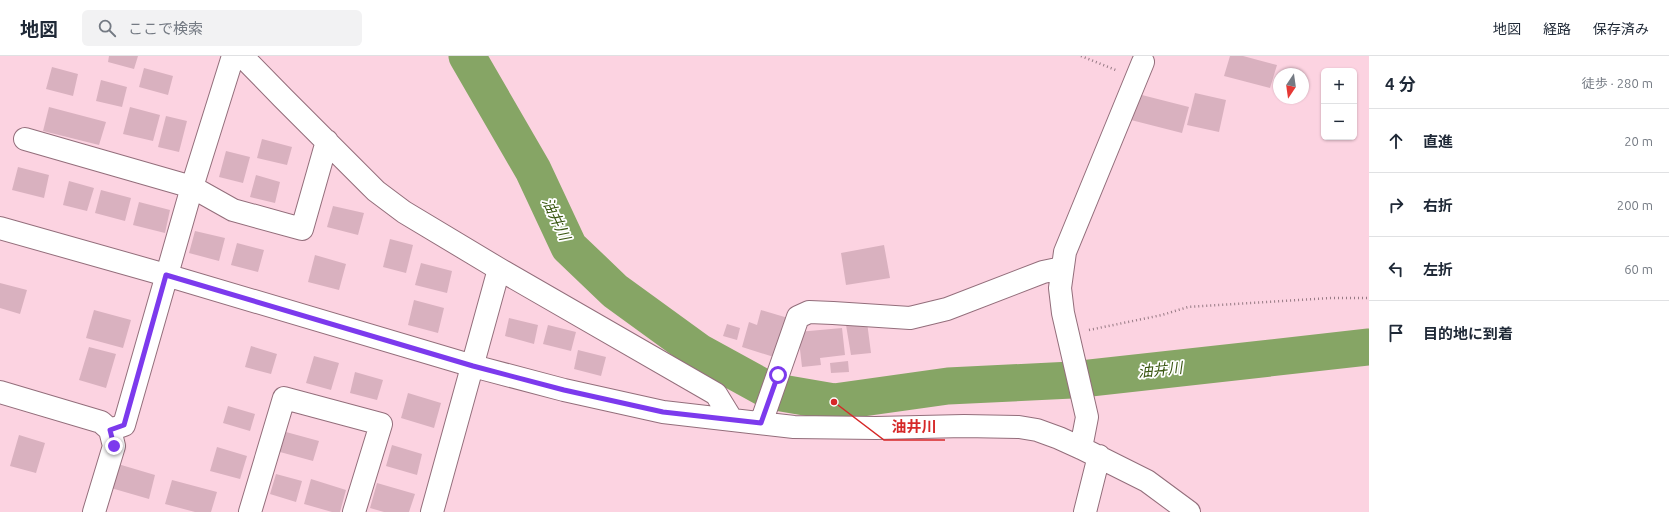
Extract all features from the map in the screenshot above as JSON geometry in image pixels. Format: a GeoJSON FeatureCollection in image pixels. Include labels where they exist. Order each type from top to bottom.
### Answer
{"type":"FeatureCollection","features":[{"type":"Feature","properties":{"kind":"street"},"geometry":{"type":"LineString","coordinates":[[110,430],[124,425],[166,275],[233,56]]}},
{"type":"Feature","properties":{"kind":"street"},"geometry":{"type":"LineString","coordinates":[[242,56],[381,195],[404,212],[499,270],[716,394],[732,420]]}},
{"type":"Feature","properties":{"kind":"street"},"geometry":{"type":"LineString","coordinates":[[1085,512],[1090,452],[1087,417],[1067,334],[1060,288],[1062,268],[1065,252],[1139,70]]}},
{"type":"Feature","properties":{"kind":"street"},"geometry":{"type":"LineString","coordinates":[[25,139],[192,187],[233,210],[302,229],[327,141]]}},
{"type":"Feature","properties":{"kind":"street"},"geometry":{"type":"LineString","coordinates":[[0,228],[166,275],[473,366],[564,390],[663,412],[732,420],[764,417],[794,428],[1019,427],[1052,435],[1090,452],[1146,481],[1189,512]]}},
{"type":"Feature","properties":{"kind":"street"},"geometry":{"type":"LineString","coordinates":[[764,417],[798,318],[809,312],[833,312],[910,318],[948,309],[1043,272],[1062,268]]}},
{"type":"Feature","properties":{"kind":"street"},"geometry":{"type":"LineString","coordinates":[[432,512],[499,270]]}},
{"type":"Feature","properties":{"kind":"street"},"geometry":{"type":"LineString","coordinates":[[0,392],[101,422],[110,430],[114,446],[94,512]]}},
{"type":"Feature","properties":{"kind":"street"},"geometry":{"type":"LineString","coordinates":[[250,512],[284,398],[381,424],[354,512]]}},
{"type":"Feature","properties":{"kind":"path"},"geometry":{"type":"LineString","coordinates":[[1081,56],[1139,70]]}},
{"type":"Feature","properties":{"kind":"path"},"geometry":{"type":"LineString","coordinates":[[1067,334],[1128,323],[1188,307],[1331,298],[1369,298]]}},
{"type":"Feature","properties":{"kind":"building"},"geometry":{"type":"Polygon","coordinates":[[[109,56],[138,56],[134,69],[108,62],[109,56]]]}},
{"type":"Feature","properties":{"kind":"building"},"geometry":{"type":"Polygon","coordinates":[[[1230,56],[1243,56],[1277,65],[1276,68],[1273,68],[1273,78],[1270,88],[1224,76],[1230,56]]]}},
{"type":"Feature","properties":{"kind":"building"},"geometry":{"type":"Polygon","coordinates":[[[52,67],[78,74],[73,96],[46,89],[52,67]]]}},
{"type":"Feature","properties":{"kind":"building"},"geometry":{"type":"Polygon","coordinates":[[[144,68],[173,76],[168,95],[139,87],[144,68]]]}},
{"type":"Feature","properties":{"kind":"building"},"geometry":{"type":"Polygon","coordinates":[[[101,80],[127,87],[122,107],[96,101],[101,80]]]}},
{"type":"Feature","properties":{"kind":"building"},"geometry":{"type":"Polygon","coordinates":[[[1195,93],[1226,100],[1219,132],[1187,125],[1195,93]]]}},
{"type":"Feature","properties":{"kind":"building"},"geometry":{"type":"Polygon","coordinates":[[[1138,94],[1189,107],[1182,133],[1131,120],[1138,94]]]}},
{"type":"Feature","properties":{"kind":"building"},"geometry":{"type":"Polygon","coordinates":[[[49,107],[106,122],[99,145],[43,131],[49,107]]]}},
{"type":"Feature","properties":{"kind":"building"},"geometry":{"type":"Polygon","coordinates":[[[130,107],[160,115],[153,141],[123,134],[130,107]]]}},
{"type":"Feature","properties":{"kind":"building"},"geometry":{"type":"Polygon","coordinates":[[[166,116],[187,121],[179,152],[158,147],[166,116]]]}},
{"type":"Feature","properties":{"kind":"building"},"geometry":{"type":"Polygon","coordinates":[[[262,139],[292,147],[287,165],[257,158],[262,139]]]}},
{"type":"Feature","properties":{"kind":"building"},"geometry":{"type":"Polygon","coordinates":[[[226,151],[250,157],[243,183],[219,177],[226,151]]]}},
{"type":"Feature","properties":{"kind":"building"},"geometry":{"type":"Polygon","coordinates":[[[18,167],[49,175],[44,198],[12,190],[18,167]]]}},
{"type":"Feature","properties":{"kind":"building"},"geometry":{"type":"Polygon","coordinates":[[[256,175],[280,182],[275,203],[250,197],[256,175]]]}},
{"type":"Feature","properties":{"kind":"building"},"geometry":{"type":"Polygon","coordinates":[[[69,181],[94,188],[87,211],[63,205],[69,181]]]}},
{"type":"Feature","properties":{"kind":"building"},"geometry":{"type":"Polygon","coordinates":[[[101,190],[131,198],[125,221],[95,213],[101,190]]]}},
{"type":"Feature","properties":{"kind":"building"},"geometry":{"type":"Polygon","coordinates":[[[139,202],[170,210],[165,233],[133,225],[139,202]]]}},
{"type":"Feature","properties":{"kind":"building"},"geometry":{"type":"Polygon","coordinates":[[[333,206],[364,213],[358,235],[327,227],[333,206]]]}},
{"type":"Feature","properties":{"kind":"building"},"geometry":{"type":"Polygon","coordinates":[[[195,231],[225,238],[219,261],[189,253],[195,231]]]}},
{"type":"Feature","properties":{"kind":"building"},"geometry":{"type":"Polygon","coordinates":[[[390,239],[413,245],[406,273],[383,267],[390,239]]]}},
{"type":"Feature","properties":{"kind":"building"},"geometry":{"type":"Polygon","coordinates":[[[237,243],[264,250],[258,272],[231,265],[237,243]]]}},
{"type":"Feature","properties":{"kind":"building"},"geometry":{"type":"Polygon","coordinates":[[[884,245],[890,278],[846,285],[841,253],[884,245]]]}},
{"type":"Feature","properties":{"kind":"building"},"geometry":{"type":"Polygon","coordinates":[[[315,255],[346,264],[339,290],[308,282],[315,255]]]}},
{"type":"Feature","properties":{"kind":"building"},"geometry":{"type":"Polygon","coordinates":[[[421,263],[452,271],[447,293],[415,285],[421,263]]]}},
{"type":"Feature","properties":{"kind":"building"},"geometry":{"type":"Polygon","coordinates":[[[0,283],[27,290],[20,314],[0,308],[0,283]]]}},
{"type":"Feature","properties":{"kind":"building"},"geometry":{"type":"Polygon","coordinates":[[[414,300],[444,308],[438,333],[408,325],[414,300]]]}},
{"type":"Feature","properties":{"kind":"building"},"geometry":{"type":"Polygon","coordinates":[[[94,310],[131,320],[123,348],[86,338],[94,310]]]}},
{"type":"Feature","properties":{"kind":"building"},"geometry":{"type":"Polygon","coordinates":[[[761,310],[788,318],[777,358],[742,347],[749,322],[757,325],[761,310]]]}},
{"type":"Feature","properties":{"kind":"building"},"geometry":{"type":"Polygon","coordinates":[[[509,318],[538,325],[534,344],[505,336],[509,318]]]}},
{"type":"Feature","properties":{"kind":"building"},"geometry":{"type":"Polygon","coordinates":[[[867,322],[871,353],[851,355],[846,325],[867,322]]]}},
{"type":"Feature","properties":{"kind":"building"},"geometry":{"type":"Polygon","coordinates":[[[727,324],[740,328],[737,340],[723,336],[727,324]]]}},
{"type":"Feature","properties":{"kind":"building"},"geometry":{"type":"Polygon","coordinates":[[[548,325],[576,332],[571,351],[543,344],[548,325]]]}},
{"type":"Feature","properties":{"kind":"building"},"geometry":{"type":"Polygon","coordinates":[[[842,328],[845,355],[820,358],[821,365],[802,367],[798,332],[842,328]]]}},
{"type":"Feature","properties":{"kind":"building"},"geometry":{"type":"Polygon","coordinates":[[[251,346],[277,354],[271,374],[245,367],[251,346]]]}},
{"type":"Feature","properties":{"kind":"building"},"geometry":{"type":"Polygon","coordinates":[[[89,347],[116,354],[106,388],[79,380],[89,347]]]}},
{"type":"Feature","properties":{"kind":"building"},"geometry":{"type":"Polygon","coordinates":[[[578,350],[606,357],[601,376],[574,369],[578,350]]]}},
{"type":"Feature","properties":{"kind":"building"},"geometry":{"type":"Polygon","coordinates":[[[314,356],[339,363],[331,390],[306,383],[314,356]]]}},
{"type":"Feature","properties":{"kind":"building"},"geometry":{"type":"Polygon","coordinates":[[[848,361],[849,372],[831,373],[830,363],[848,361]]]}},
{"type":"Feature","properties":{"kind":"building"},"geometry":{"type":"Polygon","coordinates":[[[355,372],[383,380],[377,400],[350,393],[355,372]]]}},
{"type":"Feature","properties":{"kind":"building"},"geometry":{"type":"Polygon","coordinates":[[[408,393],[441,403],[434,428],[401,418],[408,393]]]}},
{"type":"Feature","properties":{"kind":"building"},"geometry":{"type":"Polygon","coordinates":[[[228,406],[255,414],[250,431],[223,423],[228,406]]]}},
{"type":"Feature","properties":{"kind":"building"},"geometry":{"type":"Polygon","coordinates":[[[286,432],[319,441],[313,461],[280,452],[286,432]]]}},
{"type":"Feature","properties":{"kind":"building"},"geometry":{"type":"Polygon","coordinates":[[[19,435],[45,443],[36,473],[10,466],[19,435]]]}},
{"type":"Feature","properties":{"kind":"building"},"geometry":{"type":"Polygon","coordinates":[[[392,445],[422,454],[417,475],[386,466],[392,445]]]}},
{"type":"Feature","properties":{"kind":"building"},"geometry":{"type":"Polygon","coordinates":[[[217,447],[247,456],[240,479],[210,471],[217,447]]]}},
{"type":"Feature","properties":{"kind":"building"},"geometry":{"type":"Polygon","coordinates":[[[118,464],[155,475],[149,499],[111,488],[118,464]]]}},
{"type":"Feature","properties":{"kind":"building"},"geometry":{"type":"Polygon","coordinates":[[[276,474],[302,481],[296,502],[270,494],[276,474]]]}},
{"type":"Feature","properties":{"kind":"building"},"geometry":{"type":"Polygon","coordinates":[[[311,479],[346,490],[340,512],[332,512],[304,504],[311,479]]]}},
{"type":"Feature","properties":{"kind":"building"},"geometry":{"type":"Polygon","coordinates":[[[172,480],[217,492],[211,512],[195,512],[165,504],[172,480]]]}},
{"type":"Feature","properties":{"kind":"building"},"geometry":{"type":"Polygon","coordinates":[[[377,483],[415,494],[409,512],[384,512],[370,508],[377,483]]]}},
{"type":"Feature","properties":{"kind":"waterway","name":"油井川"},"geometry":{"type":"LineString","coordinates":[[467,56],[533,170],[569,247],[615,291],[699,352],[770,391],[834,402],[948,386],[1072,380],[1369,347]]}},
{"type":"Feature","properties":{"kind":"place","name":"油井川"},"geometry":{"type":"Point","coordinates":[834,402]}},
{"type":"Feature","properties":{"kind":"route"},"geometry":{"type":"LineString","coordinates":[[114,446],[110,430],[124,425],[166,275],[473,366],[564,390],[663,412],[761,423],[778,375]]}}]}
